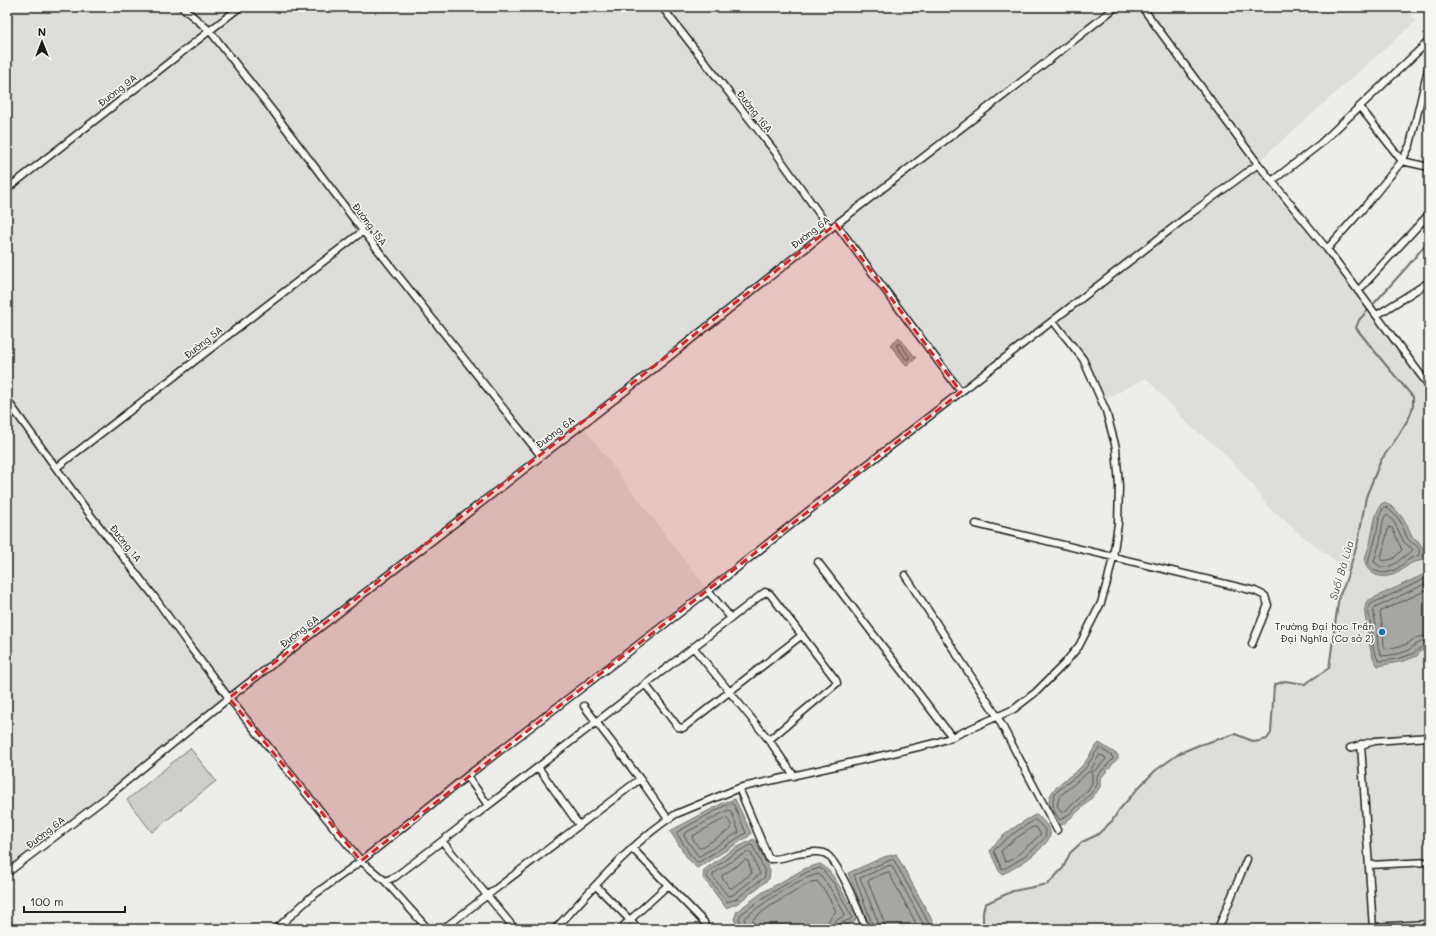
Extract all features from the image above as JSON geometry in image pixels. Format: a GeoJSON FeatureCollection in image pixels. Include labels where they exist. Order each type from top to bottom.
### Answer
{"type":"FeatureCollection","features":[{"type":"Feature","properties":{"kind":"street","name":"Đường 15A"},"geometry":{"type":"LineString","coordinates":[[182,7],[210,31],[363,231],[541,456]]}},
{"type":"Feature","properties":{"kind":"street","name":"Đường 9A"},"geometry":{"type":"LineString","coordinates":[[7,189],[240,7]]}},
{"type":"Feature","properties":{"kind":"street","name":"Đường 16A"},"geometry":{"type":"LineString","coordinates":[[662,7],[776,154],[830,229]]}},
{"type":"Feature","properties":{"kind":"street","name":"Đường 6A"},"geometry":{"type":"LineString","coordinates":[[7,873],[107,797],[229,698],[654,369],[836,224],[1116,7]]}},
{"type":"Feature","properties":{"kind":"street"},"geometry":{"type":"LineString","coordinates":[[1142,7],[1258,164],[1326,249],[1429,386]]}},
{"type":"Feature","properties":{"kind":"street"},"geometry":{"type":"LineString","coordinates":[[1272,180],[1320,144],[1429,41]]}},
{"type":"Feature","properties":{"kind":"street"},"geometry":{"type":"LineString","coordinates":[[1326,249],[1367,204],[1402,160],[1410,145],[1429,65]]}},
{"type":"Feature","properties":{"kind":"street"},"geometry":{"type":"LineString","coordinates":[[1360,107],[1402,160],[1429,167]]}},
{"type":"Feature","properties":{"kind":"street"},"geometry":{"type":"LineString","coordinates":[[276,929],[311,897],[361,861],[467,776],[708,591],[860,470],[1192,212],[1258,164]]}},
{"type":"Feature","properties":{"kind":"street"},"geometry":{"type":"LineString","coordinates":[[1359,293],[1429,214]]}},
{"type":"Feature","properties":{"kind":"street"},"geometry":{"type":"LineString","coordinates":[[836,224],[961,392]]}},
{"type":"Feature","properties":{"kind":"street","name":"Đường 5A"},"geometry":{"type":"LineString","coordinates":[[56,468],[363,231]]}},
{"type":"Feature","properties":{"kind":"street"},"geometry":{"type":"LineString","coordinates":[[1375,314],[1429,282]]}},
{"type":"Feature","properties":{"kind":"street"},"geometry":{"type":"LineString","coordinates":[[555,929],[632,848],[676,814],[739,788],[935,743],[952,737],[1014,709],[1036,692],[1064,664],[1079,646],[1101,603],[1113,556],[1118,524],[1119,486],[1116,448],[1106,411],[1083,359],[1053,321]]}},
{"type":"Feature","properties":{"kind":"street","name":"Đường 1A"},"geometry":{"type":"LineString","coordinates":[[7,400],[56,468],[153,594],[190,647],[229,698],[361,861],[386,881],[428,929]]}},
{"type":"Feature","properties":{"kind":"street"},"geometry":{"type":"LineString","coordinates":[[976,524],[1255,591],[1265,596],[1268,605],[1252,644]]}},
{"type":"Feature","properties":{"kind":"street"},"geometry":{"type":"LineString","coordinates":[[818,562],[952,737]]}},
{"type":"Feature","properties":{"kind":"street"},"geometry":{"type":"LineString","coordinates":[[905,575],[998,716],[1056,830]]}},
{"type":"Feature","properties":{"kind":"street"},"geometry":{"type":"LineString","coordinates":[[708,591],[731,618]]}},
{"type":"Feature","properties":{"kind":"street"},"geometry":{"type":"LineString","coordinates":[[386,881],[395,877],[765,592],[770,594],[837,683],[769,740]]}},
{"type":"Feature","properties":{"kind":"street"},"geometry":{"type":"LineString","coordinates":[[645,684],[678,727],[683,728],[802,635]]}},
{"type":"Feature","properties":{"kind":"street"},"geometry":{"type":"LineString","coordinates":[[693,647],[769,740],[794,776]]}},
{"type":"Feature","properties":{"kind":"street"},"geometry":{"type":"LineString","coordinates":[[584,706],[640,779],[668,819]]}},
{"type":"Feature","properties":{"kind":"street"},"geometry":{"type":"LineString","coordinates":[[1350,748],[1361,744],[1384,740],[1429,737]]}},
{"type":"Feature","properties":{"kind":"street"},"geometry":{"type":"LineString","coordinates":[[1361,744],[1373,928],[1429,924]]}},
{"type":"Feature","properties":{"kind":"street"},"geometry":{"type":"LineString","coordinates":[[538,767],[580,825]]}},
{"type":"Feature","properties":{"kind":"street"},"geometry":{"type":"LineString","coordinates":[[467,776],[488,805]]}},
{"type":"Feature","properties":{"kind":"street"},"geometry":{"type":"LineString","coordinates":[[443,929],[640,779]]}},
{"type":"Feature","properties":{"kind":"street"},"geometry":{"type":"LineString","coordinates":[[739,788],[769,859],[778,860],[804,852],[825,854],[832,860],[840,871],[866,929]]}},
{"type":"Feature","properties":{"kind":"street"},"geometry":{"type":"LineString","coordinates":[[442,841],[515,929]]}},
{"type":"Feature","properties":{"kind":"street"},"geometry":{"type":"LineString","coordinates":[[632,848],[704,922],[705,926],[703,929]]}},
{"type":"Feature","properties":{"kind":"street"},"geometry":{"type":"LineString","coordinates":[[1218,929],[1247,859]]}},
{"type":"Feature","properties":{"kind":"street"},"geometry":{"type":"LineString","coordinates":[[1369,865],[1429,862]]}},
{"type":"Feature","properties":{"kind":"street"},"geometry":{"type":"LineString","coordinates":[[620,929],[668,885]]}},
{"type":"Feature","properties":{"kind":"street"},"geometry":{"type":"LineString","coordinates":[[596,886],[639,929]]}},
{"type":"Feature","properties":{"kind":"highlighted area"},"geometry":{"type":"Polygon","coordinates":[[[836,224],[961,392],[361,861],[229,698],[836,224]]]}},
{"type":"Feature","properties":{"kind":"shaded area"},"geometry":{"type":"Polygon","coordinates":[[[7,7],[1405,7],[1416,21],[1259,161],[961,389],[836,221],[583,427],[707,589],[361,857],[233,699],[7,870],[7,7]]]}},
{"type":"Feature","properties":{"kind":"shaded area","name":"Trường Đại học Trần Đại Nghĩa (Cơ sở 2)"},"geometry":{"type":"Polygon","coordinates":[[[1258,167],[1325,251],[1429,390],[1429,929],[983,929],[983,912],[985,904],[1013,891],[1048,884],[1063,869],[1070,853],[1082,842],[1097,835],[1112,821],[1119,810],[1156,770],[1180,753],[1199,745],[1235,734],[1255,742],[1267,739],[1271,733],[1274,685],[1285,681],[1305,684],[1329,668],[1339,596],[1348,574],[1329,556],[1268,507],[1254,486],[1222,451],[1190,426],[1146,378],[1104,400],[1095,380],[1056,321],[1194,214],[1258,167]]]}},
{"type":"Feature","properties":{"kind":"shaded area"},"geometry":{"type":"Polygon","coordinates":[[[190,748],[216,781],[152,832],[127,800],[190,748]]]}},
{"type":"Feature","properties":{"kind":"water"},"geometry":{"type":"Polygon","coordinates":[[[899,337],[916,358],[907,366],[890,345],[899,337]]]}},
{"type":"Feature","properties":{"kind":"water"},"geometry":{"type":"Polygon","coordinates":[[[1385,502],[1396,510],[1405,521],[1412,537],[1418,541],[1423,548],[1423,557],[1420,561],[1412,563],[1398,573],[1388,576],[1377,575],[1371,572],[1367,568],[1365,561],[1376,517],[1381,504],[1385,502]]]}},
{"type":"Feature","properties":{"kind":"water"},"geometry":{"type":"Polygon","coordinates":[[[1429,572],[1429,649],[1420,651],[1417,656],[1404,661],[1378,666],[1373,658],[1370,646],[1365,613],[1367,601],[1429,572]]]}},
{"type":"Feature","properties":{"kind":"water"},"geometry":{"type":"Polygon","coordinates":[[[1099,743],[1118,755],[1118,758],[1100,779],[1101,783],[1095,794],[1084,806],[1062,825],[1054,819],[1049,805],[1049,799],[1056,787],[1083,765],[1099,743]]]}},
{"type":"Feature","properties":{"kind":"water"},"geometry":{"type":"Polygon","coordinates":[[[735,799],[751,833],[748,837],[697,868],[688,859],[670,831],[723,803],[735,799]]]}},
{"type":"Feature","properties":{"kind":"water"},"geometry":{"type":"Polygon","coordinates":[[[1037,814],[1048,827],[1050,832],[1046,843],[1039,850],[1014,868],[1002,874],[999,871],[990,851],[1004,835],[1037,814]]]}},
{"type":"Feature","properties":{"kind":"water"},"geometry":{"type":"Polygon","coordinates":[[[754,839],[770,871],[769,879],[738,903],[726,908],[703,877],[704,870],[730,851],[754,839]]]}},
{"type":"Feature","properties":{"kind":"water"},"geometry":{"type":"Polygon","coordinates":[[[896,854],[937,929],[871,929],[848,873],[884,857],[896,854]]]}},
{"type":"Feature","properties":{"kind":"water"},"geometry":{"type":"Polygon","coordinates":[[[820,864],[830,873],[840,888],[856,917],[855,921],[838,929],[739,929],[734,919],[737,911],[763,892],[806,868],[820,864]]]}},
{"type":"Feature","properties":{"kind":"waterway","name":"Suối Bà Lúa"},"geometry":{"type":"LineString","coordinates":[[983,929],[983,912],[985,904],[1013,891],[1048,884],[1063,868],[1070,853],[1082,842],[1097,835],[1112,821],[1119,810],[1156,770],[1180,753],[1199,745],[1235,734],[1255,742],[1267,739],[1271,733],[1274,685],[1285,681],[1305,684],[1329,668],[1339,596],[1344,586],[1358,542],[1366,497],[1381,460],[1410,416],[1413,406],[1413,397],[1356,328],[1359,320],[1429,240]]}},
{"type":"Feature","properties":{"kind":"place","name":"Trường Đại học Trần Đại Nghĩa (Cơ sở 2)"},"geometry":{"type":"Point","coordinates":[1382,632]}}]}
